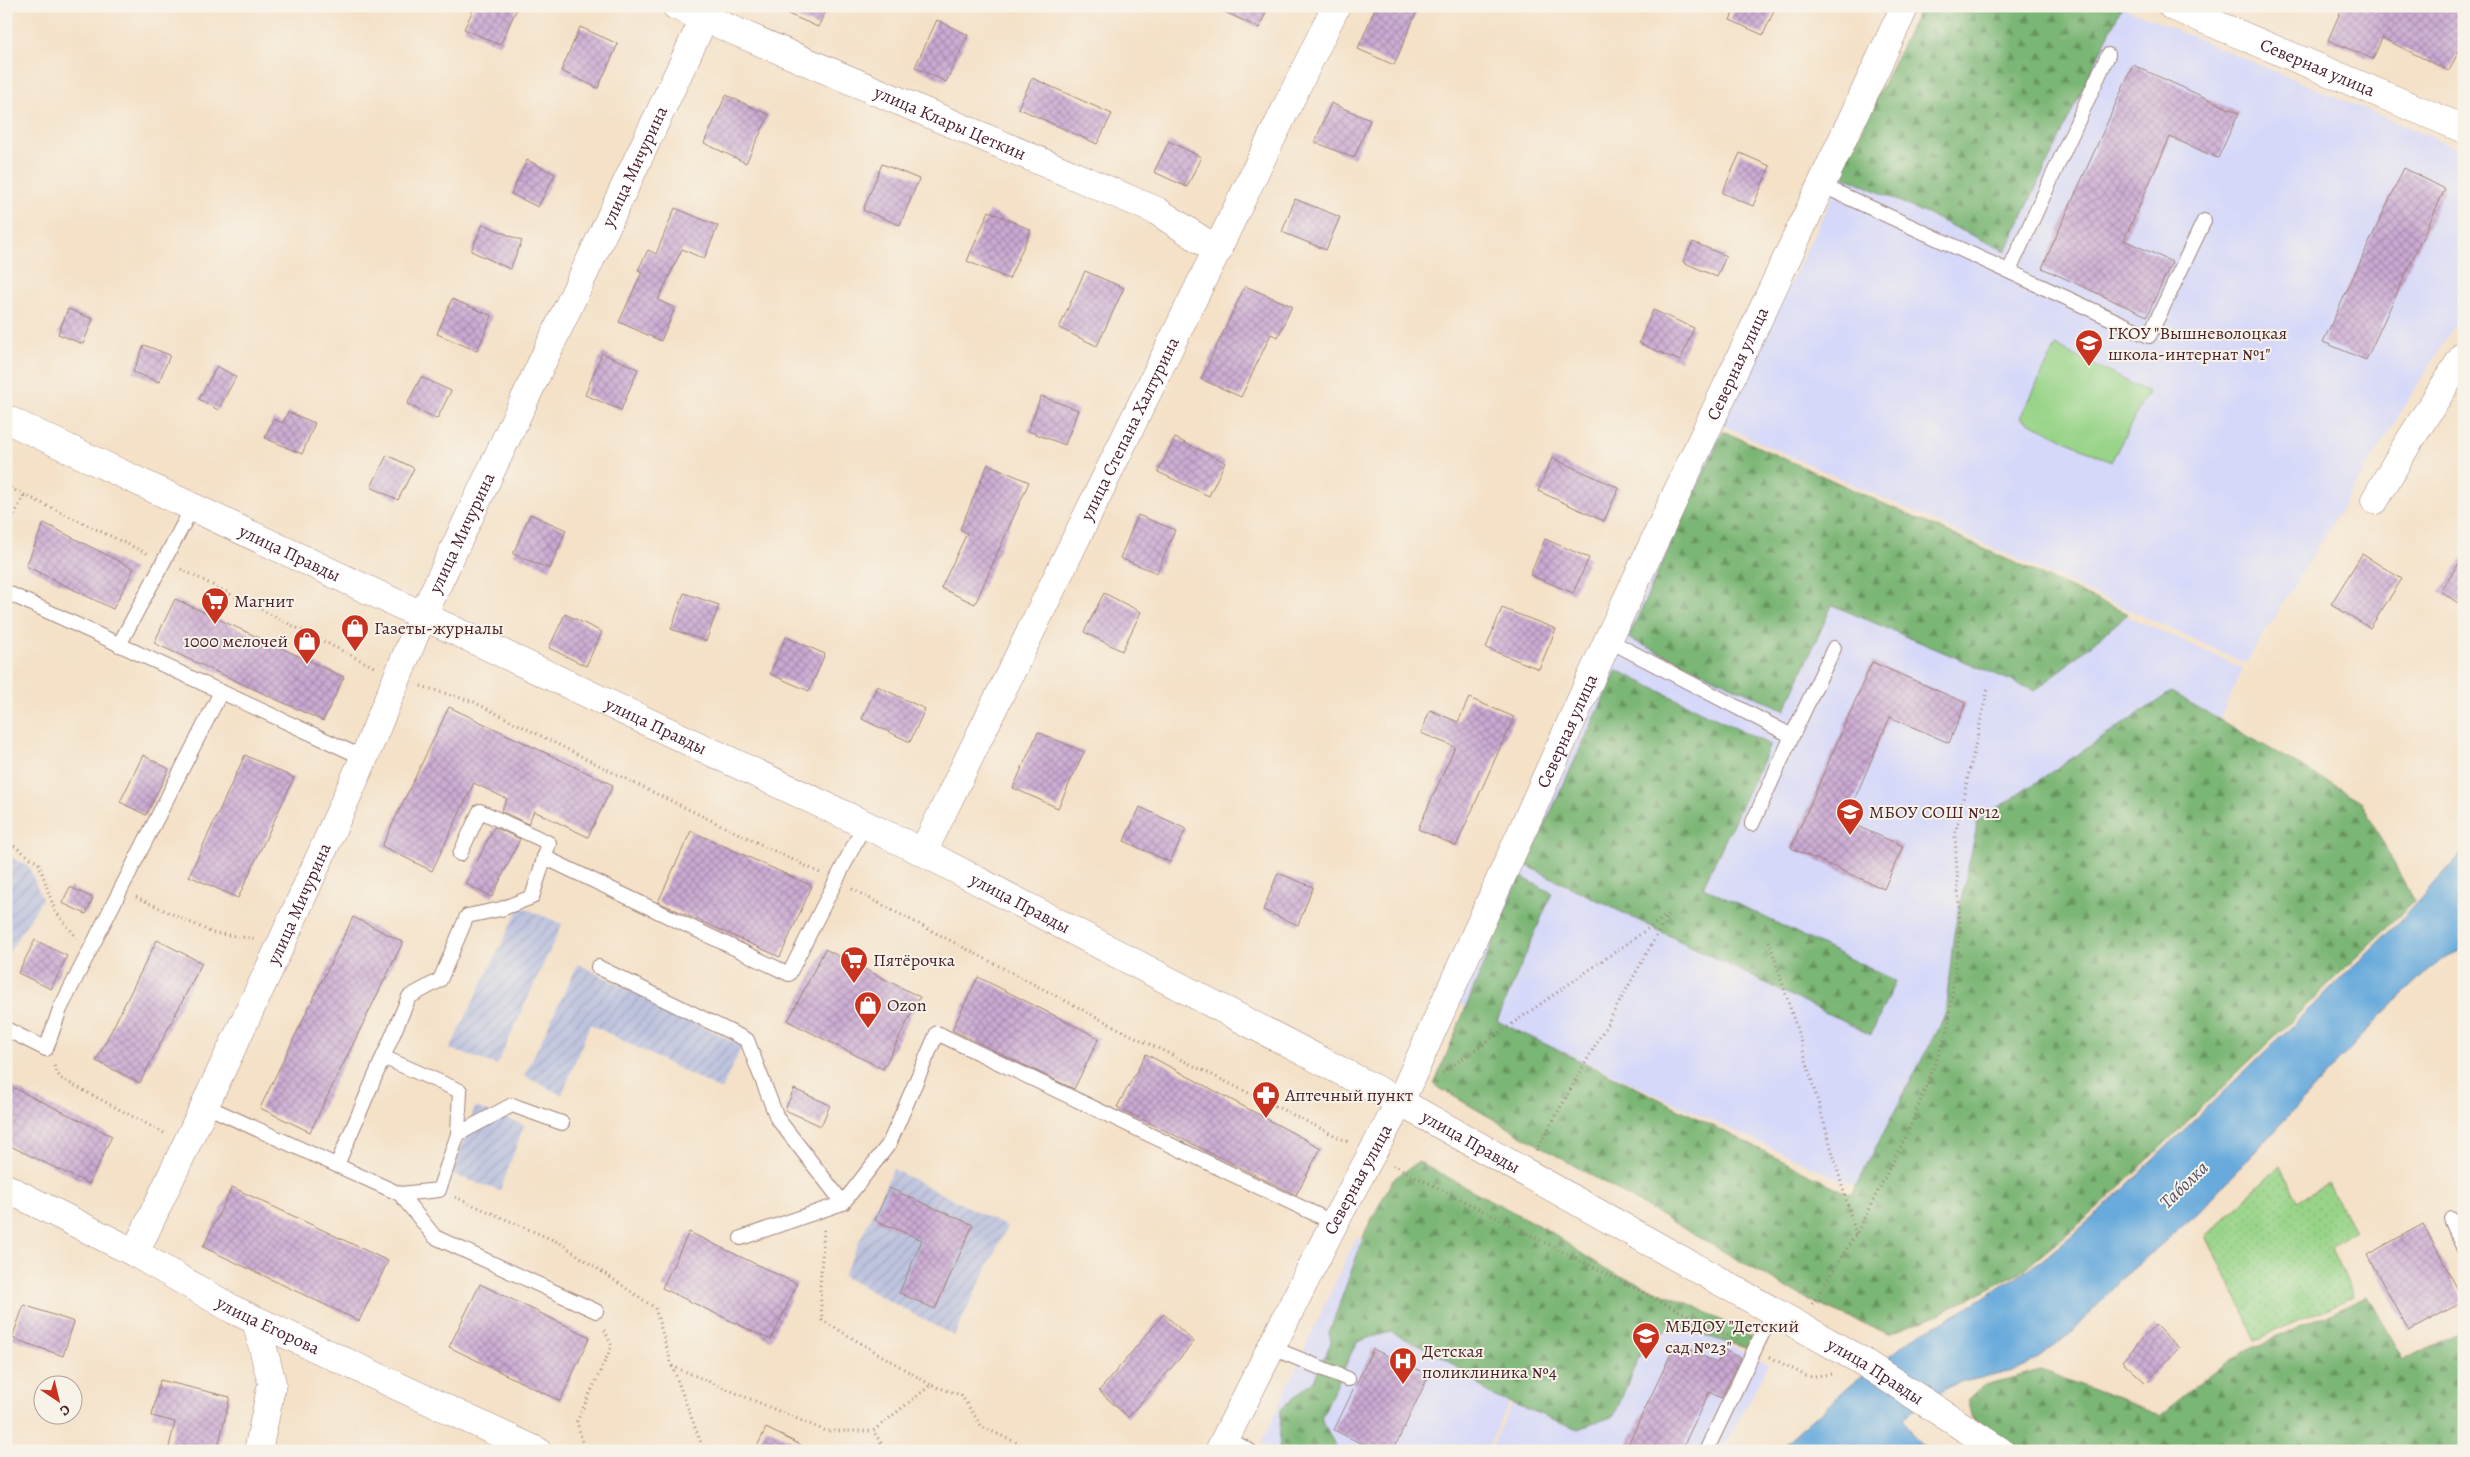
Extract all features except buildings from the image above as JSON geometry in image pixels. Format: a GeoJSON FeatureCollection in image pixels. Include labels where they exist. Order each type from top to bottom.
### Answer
{"type":"FeatureCollection","features":[{"type":"Feature","properties":{"kind":"street","name":"улица Клары Цеткин"},"geometry":{"type":"LineString","coordinates":[[676,6],[707,13],[1157,211],[1218,251]]}},
{"type":"Feature","properties":{"kind":"street","name":"улица Степана Халтурина"},"geometry":{"type":"LineString","coordinates":[[923,852],[1336,6]]}},
{"type":"Feature","properties":{"kind":"street","name":"Северная улица"},"geometry":{"type":"LineString","coordinates":[[1222,1444],[1334,1223],[1400,1102],[1608,640],[1905,6]]}},
{"type":"Feature","properties":{"kind":"street","name":"Северная улица"},"geometry":{"type":"LineString","coordinates":[[2172,6],[2464,129]]}},
{"type":"Feature","properties":{"kind":"street","name":"улица Мичурина"},"geometry":{"type":"LineString","coordinates":[[135,1253],[282,942],[364,758],[423,614],[707,13]]}},
{"type":"Feature","properties":{"kind":"street"},"geometry":{"type":"LineString","coordinates":[[2375,500],[2403,451],[2464,355]]}},
{"type":"Feature","properties":{"kind":"street","name":"улица Правды"},"geometry":{"type":"LineString","coordinates":[[6,419],[192,508],[423,614],[923,852],[1400,1102],[1523,1173],[1860,1360],[2000,1451]]}},
{"type":"Feature","properties":{"kind":"street","name":"улица Егорова"},"geometry":{"type":"LineString","coordinates":[[6,1188],[135,1253],[256,1321],[537,1451]]}},
{"type":"Feature","properties":{"kind":"street"},"geometry":{"type":"LineString","coordinates":[[256,1321],[272,1383],[258,1451]]}},
{"type":"Feature","properties":{"kind":"lane"},"geometry":{"type":"LineString","coordinates":[[2009,271],[2108,54]]}},
{"type":"Feature","properties":{"kind":"lane"},"geometry":{"type":"LineString","coordinates":[[1821,185],[2149,336],[2204,221]]}},
{"type":"Feature","properties":{"kind":"lane"},"geometry":{"type":"LineString","coordinates":[[119,645],[192,508]]}},
{"type":"Feature","properties":{"kind":"lane"},"geometry":{"type":"LineString","coordinates":[[6,592],[364,758]]}},
{"type":"Feature","properties":{"kind":"lane"},"geometry":{"type":"LineString","coordinates":[[1608,640],[1792,736]]}},
{"type":"Feature","properties":{"kind":"lane"},"geometry":{"type":"LineString","coordinates":[[1752,824],[1834,648]]}},
{"type":"Feature","properties":{"kind":"lane"},"geometry":{"type":"LineString","coordinates":[[6,1029],[46,1049],[60,1009],[221,692]]}},
{"type":"Feature","properties":{"kind":"lane"},"geometry":{"type":"LineString","coordinates":[[336,1165],[409,997],[440,980],[467,916],[501,909],[532,897],[549,843],[480,811],[460,854]]}},
{"type":"Feature","properties":{"kind":"lane"},"geometry":{"type":"LineString","coordinates":[[544,857],[789,974],[864,825]]}},
{"type":"Feature","properties":{"kind":"lane"},"geometry":{"type":"LineString","coordinates":[[598,967],[747,1040],[778,1118],[843,1203]]}},
{"type":"Feature","properties":{"kind":"lane"},"geometry":{"type":"LineString","coordinates":[[741,1238],[843,1203],[889,1144],[937,1032],[1334,1223]]}},
{"type":"Feature","properties":{"kind":"lane"},"geometry":{"type":"LineString","coordinates":[[383,1057],[460,1091],[458,1134],[439,1190],[400,1194]]}},
{"type":"Feature","properties":{"kind":"lane"},"geometry":{"type":"LineString","coordinates":[[458,1134],[512,1105],[562,1124]]}},
{"type":"Feature","properties":{"kind":"lane"},"geometry":{"type":"LineString","coordinates":[[206,1106],[400,1194],[435,1236],[596,1311]]}},
{"type":"Feature","properties":{"kind":"lane"},"geometry":{"type":"LineString","coordinates":[[2451,1219],[2464,1249]]}},
{"type":"Feature","properties":{"kind":"lane"},"geometry":{"type":"LineString","coordinates":[[1706,1451],[1773,1311]]}},
{"type":"Feature","properties":{"kind":"lane"},"geometry":{"type":"LineString","coordinates":[[1270,1347],[1348,1379]]}},
{"type":"Feature","properties":{"kind":"lane"},"geometry":{"type":"LineString","coordinates":[[1222,1444],[1250,1451]]}},
{"type":"Feature","properties":{"kind":"path"},"geometry":{"type":"LineString","coordinates":[[6,486],[164,561],[396,678],[474,702],[634,783],[836,881],[1132,1035],[1371,1154],[1808,1377],[1834,1373]]}},
{"type":"Feature","properties":{"kind":"path"},"geometry":{"type":"LineString","coordinates":[[6,533],[24,496]]}},
{"type":"Feature","properties":{"kind":"path"},"geometry":{"type":"LineString","coordinates":[[1799,1326],[1856,1234],[1909,1130],[1948,1030],[1960,926],[1955,835],[1988,688]]}},
{"type":"Feature","properties":{"kind":"path"},"geometry":{"type":"LineString","coordinates":[[6,840],[39,864],[55,911],[88,952]]}},
{"type":"Feature","properties":{"kind":"path"},"geometry":{"type":"LineString","coordinates":[[120,889],[213,933],[282,942]]}},
{"type":"Feature","properties":{"kind":"path"},"geometry":{"type":"LineString","coordinates":[[1441,1074],[1669,914],[1523,1173]]}},
{"type":"Feature","properties":{"kind":"path"},"geometry":{"type":"LineString","coordinates":[[1769,941],[1799,1036],[1856,1234]]}},
{"type":"Feature","properties":{"kind":"path"},"geometry":{"type":"LineString","coordinates":[[46,1049],[60,1078],[187,1146]]}},
{"type":"Feature","properties":{"kind":"path"},"geometry":{"type":"LineString","coordinates":[[439,1190],[560,1243],[655,1308],[672,1366],[704,1451]]}},
{"type":"Feature","properties":{"kind":"path"},"geometry":{"type":"LineString","coordinates":[[825,1210],[820,1287],[822,1320],[930,1385],[961,1395],[982,1427],[1035,1451]]}},
{"type":"Feature","properties":{"kind":"path"},"geometry":{"type":"LineString","coordinates":[[584,1451],[577,1421],[612,1346],[596,1311]]}},
{"type":"Feature","properties":{"kind":"path"},"geometry":{"type":"LineString","coordinates":[[672,1366],[826,1431],[873,1431],[930,1385]]}},
{"type":"Feature","properties":{"kind":"path"},"geometry":{"type":"LineString","coordinates":[[873,1431],[887,1451]]}},
{"type":"Feature","properties":{"kind":"shaded area","name":"ГКОУ \"Вышневолоцкая школа-интернат №1\""},"geometry":{"type":"Polygon","coordinates":[[[1924,6],[2120,6],[2464,151],[2464,310],[2246,663],[1722,425],[1924,6]]]}},
{"type":"Feature","properties":{"kind":"shaded area","name":"МБОУ СОШ №12"},"geometry":{"type":"Polygon","coordinates":[[[1718,433],[2243,668],[1980,1244],[1457,1003],[1718,433]]]}},
{"type":"Feature","properties":{"kind":"shaded area"},"geometry":{"type":"Polygon","coordinates":[[[6,854],[29,867],[42,899],[6,957],[6,854]]]}},
{"type":"Feature","properties":{"kind":"shaded area"},"geometry":{"type":"Polygon","coordinates":[[[520,906],[562,924],[497,1065],[450,1049],[520,906]]]}},
{"type":"Feature","properties":{"kind":"shaded area"},"geometry":{"type":"Polygon","coordinates":[[[578,964],[742,1046],[721,1090],[590,1024],[562,1095],[524,1076],[578,964]]]}},
{"type":"Feature","properties":{"kind":"shaded area"},"geometry":{"type":"Polygon","coordinates":[[[475,1107],[524,1125],[500,1191],[452,1174],[475,1107]]]}},
{"type":"Feature","properties":{"kind":"shaded area"},"geometry":{"type":"Polygon","coordinates":[[[893,1169],[1007,1227],[954,1336],[843,1276],[893,1169]]]}},
{"type":"Feature","properties":{"kind":"shaded area","name":"Детская поликлиника №4"},"geometry":{"type":"Polygon","coordinates":[[[1356,1237],[1546,1326],[1486,1451],[1274,1451],[1261,1444],[1356,1237]]]}},
{"type":"Feature","properties":{"kind":"shaded area","name":"МБДОУ \"Детский сад №23\""},"geometry":{"type":"Polygon","coordinates":[[[1576,1269],[1769,1365],[1722,1451],[1490,1451],[1576,1269]]]}},
{"type":"Feature","properties":{"kind":"green space"},"geometry":{"type":"Polygon","coordinates":[[[1921,6],[2122,6],[2006,251],[1840,174],[1921,6]]]}},
{"type":"Feature","properties":{"kind":"green space"},"geometry":{"type":"Polygon","coordinates":[[[2056,346],[2148,392],[2111,462],[2020,418],[2056,346]]]}},
{"type":"Feature","properties":{"kind":"green space"},"geometry":{"type":"Polygon","coordinates":[[[1723,431],[2128,614],[2035,691],[1832,605],[1785,710],[1628,638],[1723,431]]]}},
{"type":"Feature","properties":{"kind":"green space"},"geometry":{"type":"Polygon","coordinates":[[[1617,670],[1770,745],[1703,887],[1895,981],[1871,1035],[1526,865],[1617,670]]]}},
{"type":"Feature","properties":{"kind":"green space"},"geometry":{"type":"Polygon","coordinates":[[[2171,692],[2361,801],[2414,901],[2096,1210],[2022,1271],[1937,1315],[1888,1334],[1808,1300],[1434,1085],[1520,876],[1552,893],[1497,1021],[1631,1085],[1851,1195],[1945,1015],[1954,933],[1978,821],[2171,692]]]}},
{"type":"Feature","properties":{"kind":"green space"},"geometry":{"type":"Polygon","coordinates":[[[1419,1162],[1547,1230],[1606,1270],[1695,1306],[1752,1338],[1750,1349],[1671,1326],[1641,1351],[1614,1416],[1578,1429],[1493,1396],[1445,1358],[1391,1332],[1357,1341],[1321,1418],[1338,1451],[1279,1451],[1281,1409],[1314,1380],[1331,1342],[1329,1333],[1366,1230],[1393,1179],[1419,1162]]]}},
{"type":"Feature","properties":{"kind":"green space"},"geometry":{"type":"Polygon","coordinates":[[[2281,1165],[2297,1201],[2328,1184],[2354,1231],[2331,1247],[2354,1296],[2256,1340],[2206,1236],[2281,1165]]]}},
{"type":"Feature","properties":{"kind":"green space"},"geometry":{"type":"Polygon","coordinates":[[[2367,1296],[2403,1360],[2464,1332],[2464,1451],[2021,1451],[1973,1418],[1968,1399],[1982,1386],[2041,1370],[2160,1415],[2230,1359],[2367,1296]]]}},
{"type":"Feature","properties":{"kind":"water","name":"Таболка"},"geometry":{"type":"Polygon","coordinates":[[[2464,851],[2464,949],[2439,960],[2378,1019],[2199,1212],[2119,1281],[2071,1333],[2025,1367],[1948,1386],[1903,1418],[1914,1437],[1929,1451],[1777,1451],[1849,1387],[1912,1338],[1960,1312],[2041,1261],[2096,1215],[2399,922],[2464,851]]]}},
{"type":"Feature","properties":{"kind":"place","name":"ГКОУ \"Вышневолоцкая школа-интернат №1\""},"geometry":{"type":"Point","coordinates":[2089,367]}},
{"type":"Feature","properties":{"kind":"place","name":"Магнит"},"geometry":{"type":"Point","coordinates":[215,625]}},
{"type":"Feature","properties":{"kind":"place","name":"Газеты-журналы"},"geometry":{"type":"Point","coordinates":[355,652]}},
{"type":"Feature","properties":{"kind":"place","name":"1000 мелочей"},"geometry":{"type":"Point","coordinates":[307,665]}},
{"type":"Feature","properties":{"kind":"place","name":"МБОУ СОШ №12"},"geometry":{"type":"Point","coordinates":[1850,836]}},
{"type":"Feature","properties":{"kind":"place","name":"Пятёрочка"},"geometry":{"type":"Point","coordinates":[854,984]}},
{"type":"Feature","properties":{"kind":"place","name":"Ozon"},"geometry":{"type":"Point","coordinates":[868,1029]}},
{"type":"Feature","properties":{"kind":"place","name":"Аптечный пункт"},"geometry":{"type":"Point","coordinates":[1266,1119]}},
{"type":"Feature","properties":{"kind":"place","name":"МБДОУ \"Детский сад №23\""},"geometry":{"type":"Point","coordinates":[1646,1360]}},
{"type":"Feature","properties":{"kind":"place","name":"Детская поликлиника №4"},"geometry":{"type":"Point","coordinates":[1403,1385]}}]}
